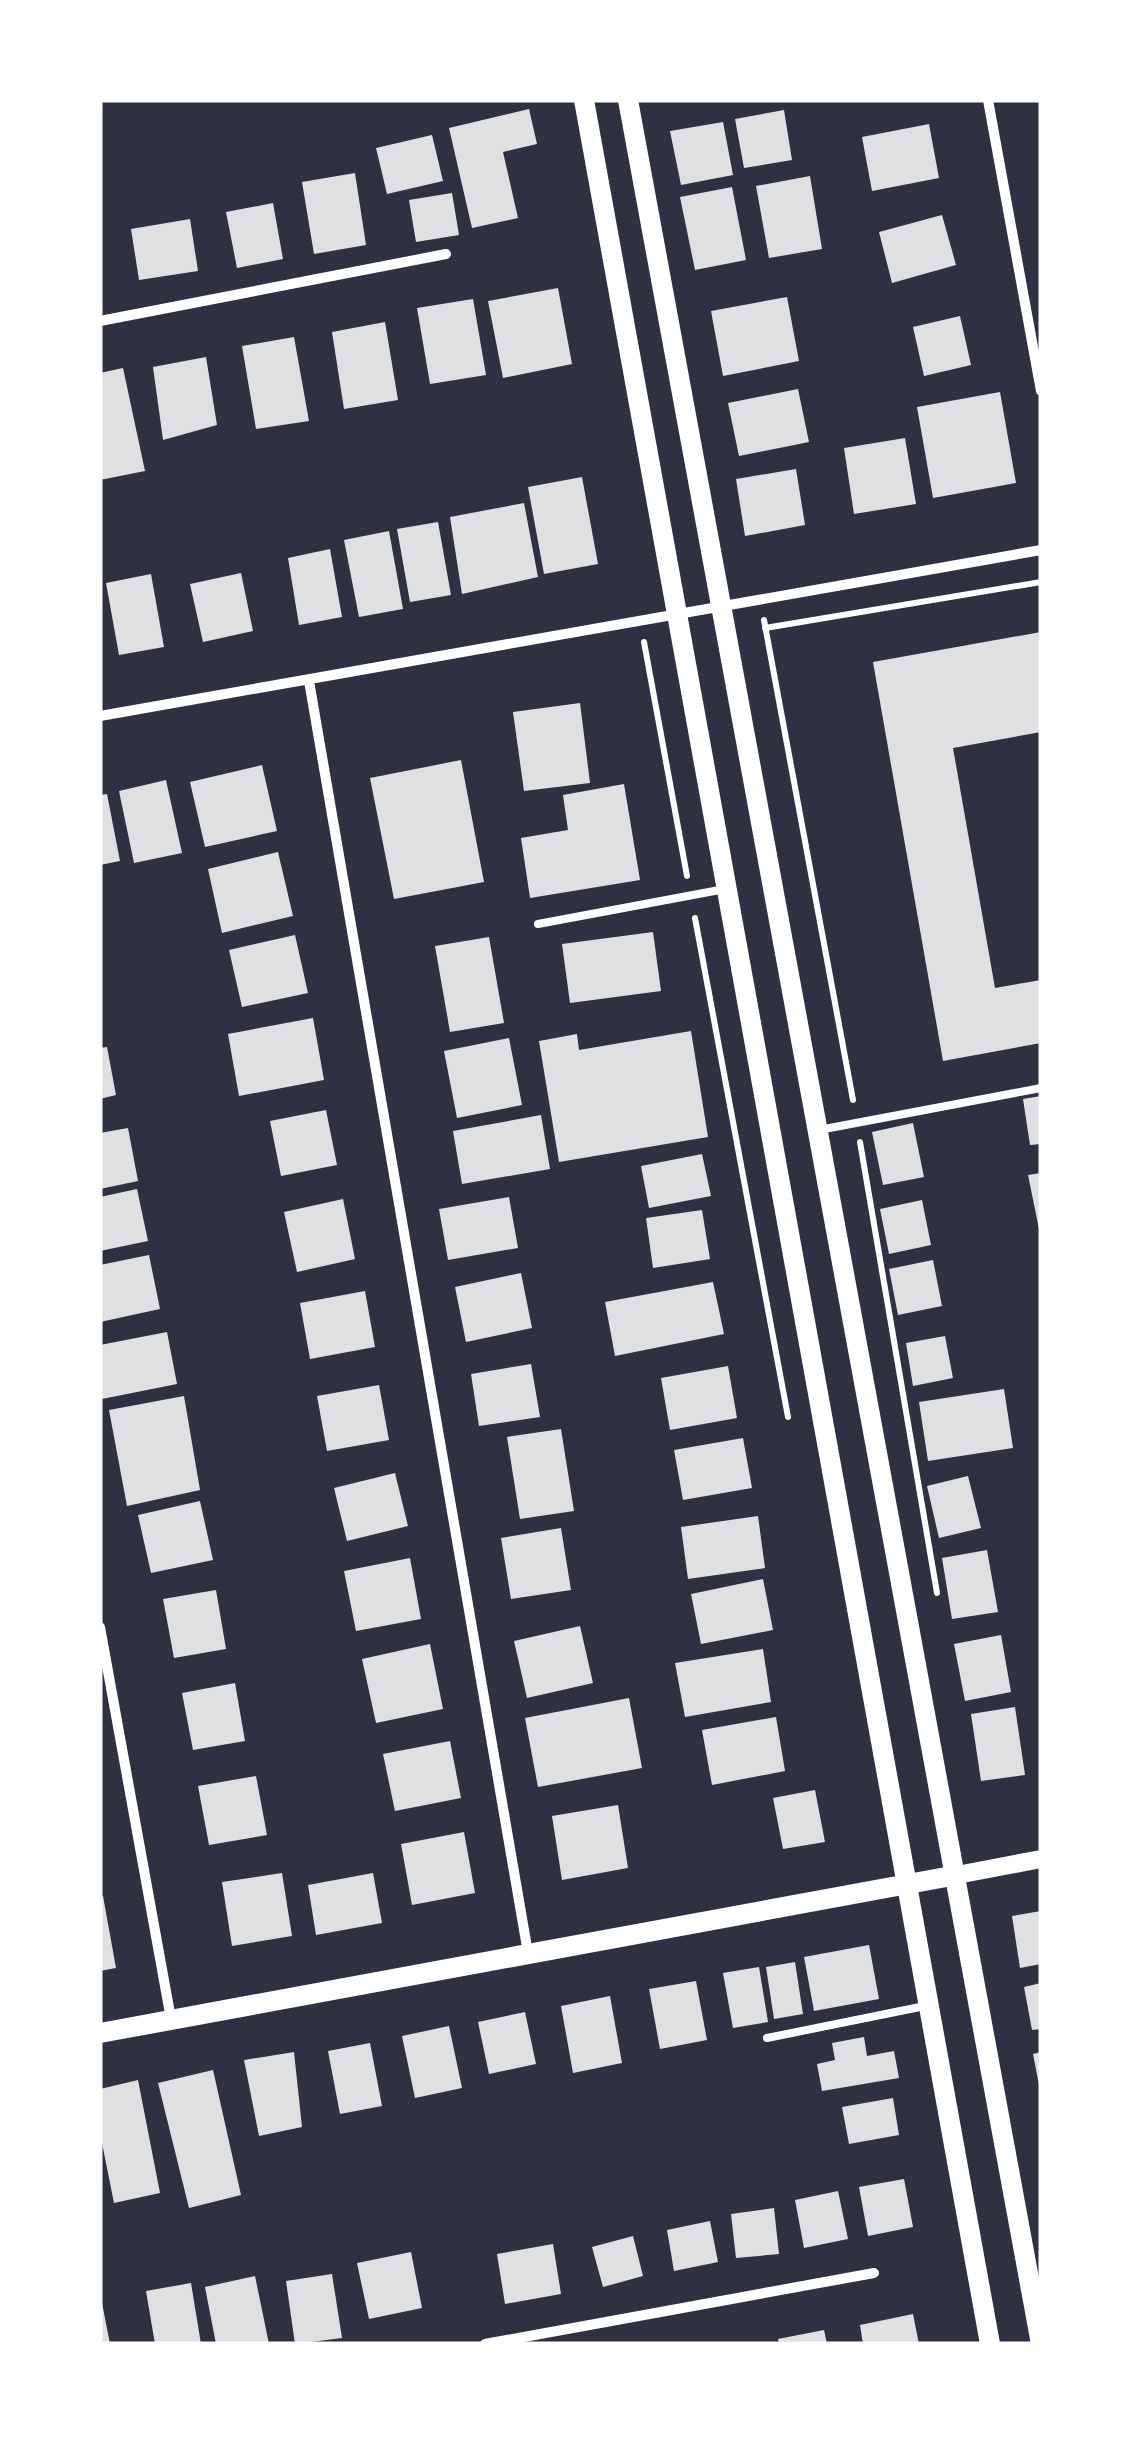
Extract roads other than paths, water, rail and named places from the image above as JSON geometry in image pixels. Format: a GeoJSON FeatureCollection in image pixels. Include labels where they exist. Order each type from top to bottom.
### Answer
{"type":"FeatureCollection","features":[{"type":"Feature","properties":{"kind":"main road"},"geometry":{"type":"LineString","coordinates":[[584,100],[990,2344]]}},
{"type":"Feature","properties":{"kind":"main road"},"geometry":{"type":"LineString","coordinates":[[628,100],[957,1874],[1040,2344]]}},
{"type":"Feature","properties":{"kind":"main road"},"geometry":{"type":"LineString","coordinates":[[100,2034],[957,1874]]}},
{"type":"Feature","properties":{"kind":"street"},"geometry":{"type":"LineString","coordinates":[[988,100],[1041,391]]}},
{"type":"Feature","properties":{"kind":"street"},"geometry":{"type":"LineString","coordinates":[[100,321],[446,254]]}},
{"type":"Feature","properties":{"kind":"street"},"geometry":{"type":"LineString","coordinates":[[100,716],[1041,550]]}},
{"type":"Feature","properties":{"kind":"street"},"geometry":{"type":"LineString","coordinates":[[310,682],[528,1954]]}},
{"type":"Feature","properties":{"kind":"street"},"geometry":{"type":"LineString","coordinates":[[100,1626],[171,2021]]}},
{"type":"Feature","properties":{"kind":"street"},"geometry":{"type":"LineString","coordinates":[[957,1874],[1041,1858]]}},
{"type":"Feature","properties":{"kind":"street"},"geometry":{"type":"LineString","coordinates":[[485,2344],[874,2273]]}},
{"type":"Feature","properties":{"kind":"lane"},"geometry":{"type":"LineString","coordinates":[[538,924],[729,888]]}},
{"type":"Feature","properties":{"kind":"lane"},"geometry":{"type":"LineString","coordinates":[[817,1130],[1041,1088]]}},
{"type":"Feature","properties":{"kind":"lane"},"geometry":{"type":"LineString","coordinates":[[767,2038],[929,2005]]}}]}
